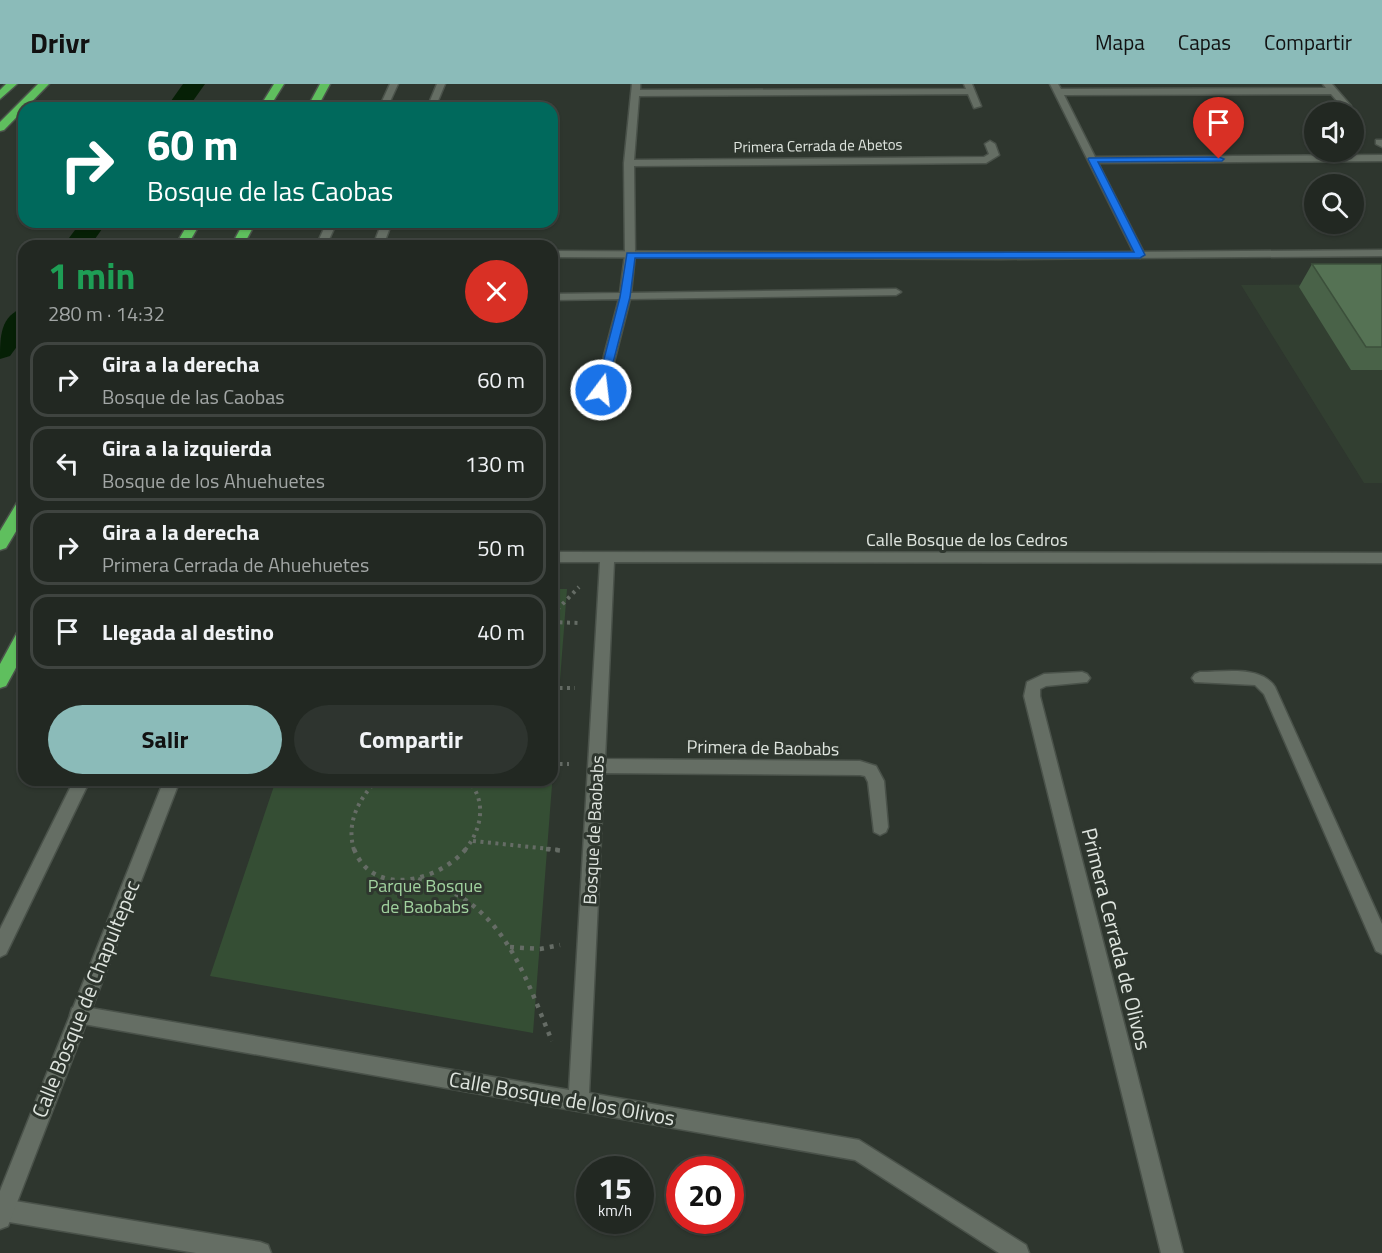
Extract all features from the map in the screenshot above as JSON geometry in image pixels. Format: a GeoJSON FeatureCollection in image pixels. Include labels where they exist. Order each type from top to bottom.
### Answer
{"type":"FeatureCollection","features":[{"type":"Feature","properties":{"kind":"highway"},"geometry":{"type":"LineString","coordinates":[[0,96],[12,84]]}},
{"type":"Feature","properties":{"kind":"highway"},"geometry":{"type":"LineString","coordinates":[[26,102],[44,84]]}},
{"type":"Feature","properties":{"kind":"highway"},"geometry":{"type":"LineString","coordinates":[[268,102],[279,84]]}},
{"type":"Feature","properties":{"kind":"highway"},"geometry":{"type":"LineString","coordinates":[[315,102],[325,84]]}},
{"type":"Feature","properties":{"kind":"highway"},"geometry":{"type":"LineString","coordinates":[[0,128],[18,110]]}},
{"type":"Feature","properties":{"kind":"highway"},"geometry":{"type":"LineString","coordinates":[[0,544],[18,515]]}},
{"type":"Feature","properties":{"kind":"highway"},"geometry":{"type":"LineString","coordinates":[[0,681],[18,647]]}},
{"type":"Feature","properties":{"kind":"street"},"geometry":{"type":"LineString","coordinates":[[386,102],[394,84]]}},
{"type":"Feature","properties":{"kind":"street"},"geometry":{"type":"LineString","coordinates":[[434,102],[441,84]]}},
{"type":"Feature","properties":{"kind":"street"},"geometry":{"type":"LineString","coordinates":[[601,390],[625,297],[630,255],[629,163],[636,88],[969,87],[977,106]]}},
{"type":"Feature","properties":{"kind":"street"},"geometry":{"type":"LineString","coordinates":[[1140,255],[1056,88],[1330,88],[1343,102]]}},
{"type":"Feature","properties":{"kind":"street","name":"Primera Cerrada de Abetos"},"geometry":{"type":"LineString","coordinates":[[629,163],[986,159],[994,155],[990,144]]}},
{"type":"Feature","properties":{"kind":"street"},"geometry":{"type":"LineString","coordinates":[[1092,159],[1382,158]]}},
{"type":"Feature","properties":{"kind":"street"},"geometry":{"type":"LineString","coordinates":[[558,254],[1382,253]]}},
{"type":"Feature","properties":{"kind":"street"},"geometry":{"type":"LineString","coordinates":[[558,297],[896,292]]}},
{"type":"Feature","properties":{"kind":"street","name":"Calle Bosque de los Cedros"},"geometry":{"type":"LineString","coordinates":[[558,557],[1382,558]]}},
{"type":"Feature","properties":{"kind":"street","name":"Bosque de Baobabs"},"geometry":{"type":"LineString","coordinates":[[578,1102],[593,854],[607,557]]}},
{"type":"Feature","properties":{"kind":"street","name":"Primera Cerrada de Olivos"},"geometry":{"type":"LineString","coordinates":[[1082,678],[1044,680],[1032,686],[1032,696],[1172,1253]]}},
{"type":"Feature","properties":{"kind":"street"},"geometry":{"type":"LineString","coordinates":[[1200,678],[1255,679],[1264,682],[1382,945]]}},
{"type":"Feature","properties":{"kind":"street","name":"Primera de Baobabs"},"geometry":{"type":"LineString","coordinates":[[597,766],[860,768],[870,771],[876,781],[880,827]]}},
{"type":"Feature","properties":{"kind":"street"},"geometry":{"type":"LineString","coordinates":[[0,948],[79,786]]}},
{"type":"Feature","properties":{"kind":"street","name":"Calle Bosque de Chapultepec"},"geometry":{"type":"LineString","coordinates":[[2,1214],[170,786]]}},
{"type":"Feature","properties":{"kind":"street","name":"Calle Bosque de los Olivos"},"geometry":{"type":"LineString","coordinates":[[80,1015],[859,1150],[1018,1253]]}},
{"type":"Feature","properties":{"kind":"street"},"geometry":{"type":"LineString","coordinates":[[2,1214],[213,1249],[260,1253]]}},
{"type":"Feature","properties":{"kind":"path"},"geometry":{"type":"LineString","coordinates":[[370,786],[355,807],[349,826],[351,844],[360,861],[374,873],[394,880],[417,879],[440,872],[459,858],[473,841],[481,822],[481,802],[473,786]]}},
{"type":"Feature","properties":{"kind":"path"},"geometry":{"type":"LineString","coordinates":[[473,841],[593,854]]}},
{"type":"Feature","properties":{"kind":"path"},"geometry":{"type":"LineString","coordinates":[[417,879],[460,896],[488,919],[510,947],[555,1050]]}},
{"type":"Feature","properties":{"kind":"path"},"geometry":{"type":"LineString","coordinates":[[510,947],[540,949],[588,940]]}},
{"type":"Feature","properties":{"kind":"shaded area"},"geometry":{"type":"Polygon","coordinates":[[[1382,284],[1382,483],[1364,483],[1241,285],[1382,284]]]}},
{"type":"Feature","properties":{"kind":"green space","name":"Parque Bosque de Baobabs"},"geometry":{"type":"Polygon","coordinates":[[[558,589],[567,589],[558,707],[558,589]]]}},
{"type":"Feature","properties":{"kind":"green space","name":"Parque Bosque de Baobabs"},"geometry":{"type":"Polygon","coordinates":[[[274,786],[552,786],[533,1033],[210,976],[274,786]]]}},
{"type":"Feature","properties":{"kind":"building"},"geometry":{"type":"Polygon","coordinates":[[[1312,264],[1382,264],[1382,347],[1366,347],[1312,264]]]}},
{"type":"Feature","properties":{"kind":"waterway"},"geometry":{"type":"LineString","coordinates":[[181,102],[194,84]]}},
{"type":"Feature","properties":{"kind":"waterway"},"geometry":{"type":"LineString","coordinates":[[80,240],[90,228]]}},
{"type":"Feature","properties":{"kind":"waterway"},"geometry":{"type":"LineString","coordinates":[[0,350],[18,325]]}},
{"type":"Feature","properties":{"kind":"route"},"geometry":{"type":"LineString","coordinates":[[601,390],[625,297],[630,255],[1140,255],[1092,159],[1219,159]]}}]}
